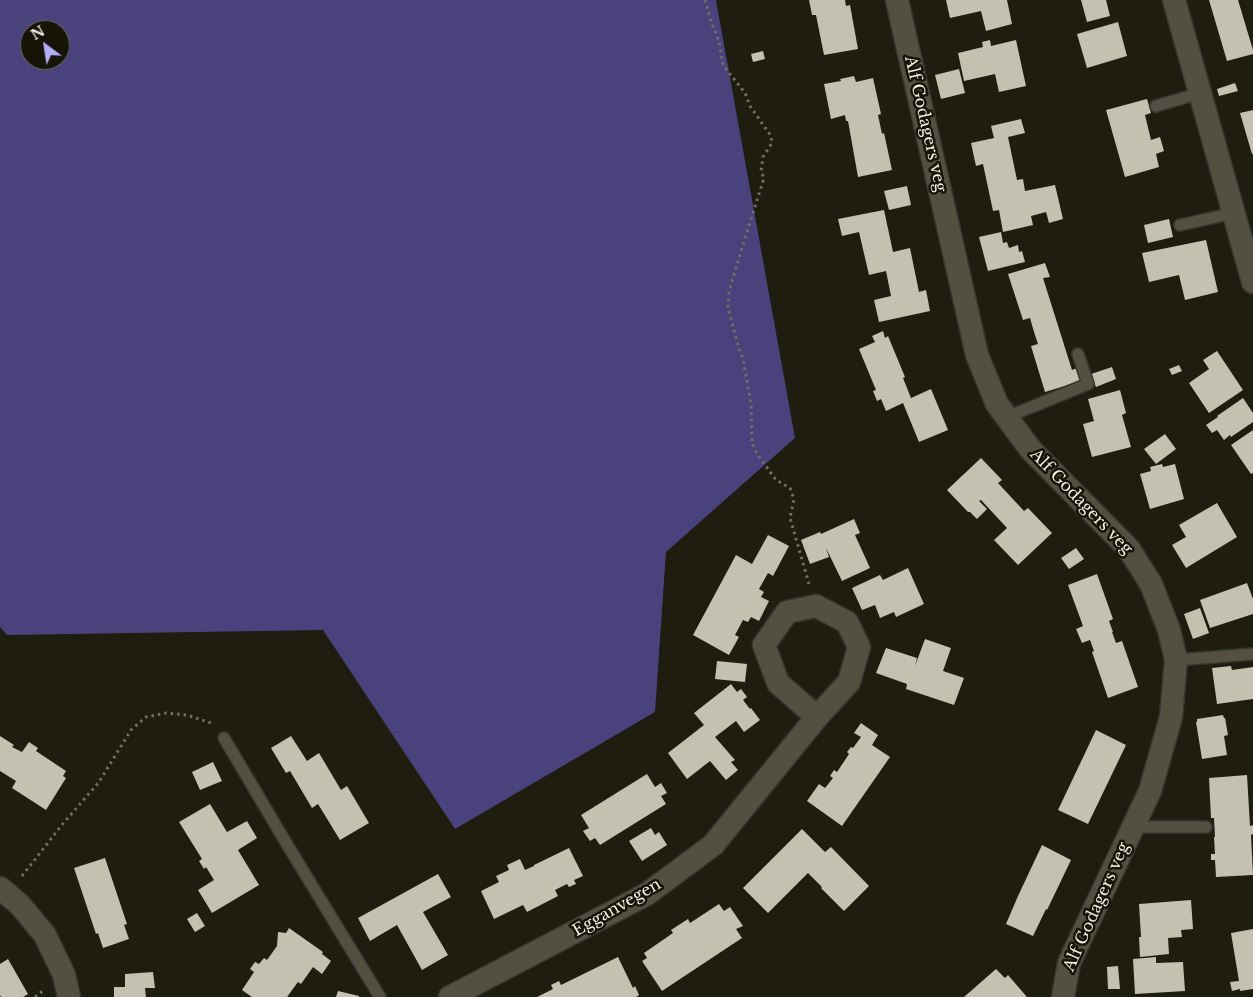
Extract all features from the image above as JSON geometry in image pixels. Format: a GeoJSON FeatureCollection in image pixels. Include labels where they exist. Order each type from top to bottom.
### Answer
{"type":"FeatureCollection","features":[{"type":"Feature","properties":{"kind":"street","name":"Alf Godagers veg"},"geometry":{"type":"LineString","coordinates":[[896,0],[977,355],[997,404],[1031,450],[1129,549],[1151,584],[1169,630],[1176,660],[1171,717],[1150,791],[1069,963],[1063,997]]}},
{"type":"Feature","properties":{"kind":"street"},"geometry":{"type":"LineString","coordinates":[[1174,0],[1253,282]]}},
{"type":"Feature","properties":{"kind":"street","name":"Egganvegen"},"geometry":{"type":"LineString","coordinates":[[450,997],[647,894],[713,845],[817,717],[849,682],[859,647],[847,622],[816,606]]}},
{"type":"Feature","properties":{"kind":"street"},"geometry":{"type":"LineString","coordinates":[[816,606],[787,612],[764,645],[778,683],[817,717]]}},
{"type":"Feature","properties":{"kind":"street"},"geometry":{"type":"LineString","coordinates":[[3,890],[20,905],[45,935],[64,975],[68,997]]}},
{"type":"Feature","properties":{"kind":"lane"},"geometry":{"type":"LineString","coordinates":[[1156,106],[1200,93]]}},
{"type":"Feature","properties":{"kind":"lane"},"geometry":{"type":"LineString","coordinates":[[1180,225],[1234,213]]}},
{"type":"Feature","properties":{"kind":"lane"},"geometry":{"type":"LineString","coordinates":[[1007,417],[1088,384],[1078,354]]}},
{"type":"Feature","properties":{"kind":"lane"},"geometry":{"type":"LineString","coordinates":[[1176,660],[1253,654]]}},
{"type":"Feature","properties":{"kind":"lane"},"geometry":{"type":"LineString","coordinates":[[224,738],[380,997]]}},
{"type":"Feature","properties":{"kind":"lane"},"geometry":{"type":"LineString","coordinates":[[1133,827],[1206,827]]}},
{"type":"Feature","properties":{"kind":"path"},"geometry":{"type":"LineString","coordinates":[[705,0],[719,41],[723,65],[745,93],[750,106],[771,136],[772,143],[763,157],[761,171],[764,178],[732,283],[728,307],[743,358],[751,404],[752,443],[756,454],[776,480],[790,488],[794,499],[790,518],[816,606]]}},
{"type":"Feature","properties":{"kind":"path"},"geometry":{"type":"LineString","coordinates":[[3,890],[28,869],[61,826],[99,782],[131,730],[146,717],[166,713],[187,715],[211,723],[224,738]]}},
{"type":"Feature","properties":{"kind":"shaded area"},"geometry":{"type":"Polygon","coordinates":[[[0,0],[716,0],[795,438],[666,552],[655,712],[455,829],[323,630],[7,635],[0,627],[0,0]]]}},
{"type":"Feature","properties":{"kind":"building"},"geometry":{"type":"Polygon","coordinates":[[[809,0],[845,0],[846,6],[850,5],[858,49],[824,55],[816,15],[812,15],[809,0]]]}},
{"type":"Feature","properties":{"kind":"building"},"geometry":{"type":"Polygon","coordinates":[[[946,0],[1007,0],[1012,24],[986,31],[981,11],[950,18],[946,0]]]}},
{"type":"Feature","properties":{"kind":"building"},"geometry":{"type":"Polygon","coordinates":[[[1081,0],[1106,0],[1110,16],[1087,22],[1081,0]]]}},
{"type":"Feature","properties":{"kind":"building"},"geometry":{"type":"Polygon","coordinates":[[[1209,0],[1238,0],[1253,54],[1227,61],[1209,0]]]}},
{"type":"Feature","properties":{"kind":"building"},"geometry":{"type":"Polygon","coordinates":[[[1118,22],[1127,56],[1087,68],[1077,34],[1118,22]]]}},
{"type":"Feature","properties":{"kind":"building"},"geometry":{"type":"Polygon","coordinates":[[[990,40],[991,46],[1016,40],[1026,86],[999,92],[995,74],[964,81],[958,53],[983,47],[982,42],[990,40]]]}},
{"type":"Feature","properties":{"kind":"building"},"geometry":{"type":"Polygon","coordinates":[[[763,51],[765,59],[753,62],[751,54],[763,51]]]}},
{"type":"Feature","properties":{"kind":"building"},"geometry":{"type":"Polygon","coordinates":[[[959,69],[965,93],[941,99],[935,75],[959,69]]]}},
{"type":"Feature","properties":{"kind":"building"},"geometry":{"type":"Polygon","coordinates":[[[854,76],[856,82],[873,78],[881,114],[878,115],[892,170],[858,177],[848,121],[846,121],[845,115],[831,119],[824,84],[854,76]]]}},
{"type":"Feature","properties":{"kind":"building"},"geometry":{"type":"Polygon","coordinates":[[[1235,83],[1238,91],[1219,96],[1217,89],[1235,83]]]}},
{"type":"Feature","properties":{"kind":"building"},"geometry":{"type":"Polygon","coordinates":[[[1147,99],[1151,113],[1145,115],[1151,140],[1160,137],[1164,151],[1156,154],[1159,167],[1125,177],[1106,110],[1147,99]]]}},
{"type":"Feature","properties":{"kind":"building"},"geometry":{"type":"Polygon","coordinates":[[[1253,110],[1253,154],[1252,154],[1240,113],[1253,110]]]}},
{"type":"Feature","properties":{"kind":"building"},"geometry":{"type":"Polygon","coordinates":[[[1021,119],[1025,133],[1008,137],[1017,180],[1023,179],[1025,191],[1055,185],[1063,219],[1049,223],[1046,212],[1031,216],[1033,225],[1003,232],[999,210],[993,211],[983,164],[976,166],[971,143],[994,138],[991,126],[1021,119]]]}},
{"type":"Feature","properties":{"kind":"building"},"geometry":{"type":"Polygon","coordinates":[[[907,186],[911,205],[889,210],[884,191],[907,186]]]}},
{"type":"Feature","properties":{"kind":"building"},"geometry":{"type":"Polygon","coordinates":[[[884,210],[893,252],[910,248],[919,292],[926,290],[930,311],[879,322],[874,300],[891,296],[886,271],[869,275],[859,232],[842,236],[838,219],[884,210]]]}},
{"type":"Feature","properties":{"kind":"building"},"geometry":{"type":"Polygon","coordinates":[[[1169,219],[1173,237],[1148,243],[1144,225],[1169,219]]]}},
{"type":"Feature","properties":{"kind":"building"},"geometry":{"type":"Polygon","coordinates":[[[1001,232],[1003,243],[1007,242],[1009,248],[1018,245],[1019,252],[1022,251],[1025,262],[988,271],[979,237],[1001,232]]]}},
{"type":"Feature","properties":{"kind":"building"},"geometry":{"type":"Polygon","coordinates":[[[1206,240],[1218,292],[1185,300],[1179,275],[1149,282],[1142,253],[1206,240]]]}},
{"type":"Feature","properties":{"kind":"building"},"geometry":{"type":"Polygon","coordinates":[[[1045,263],[1050,277],[1043,278],[1072,370],[1077,368],[1081,381],[1045,392],[1031,346],[1038,344],[1030,318],[1023,320],[1008,274],[1045,263]]]}},
{"type":"Feature","properties":{"kind":"building"},"geometry":{"type":"Polygon","coordinates":[[[883,331],[885,338],[888,336],[905,377],[903,378],[911,398],[931,389],[948,430],[919,442],[903,403],[886,411],[881,399],[877,401],[873,391],[876,390],[859,349],[875,342],[872,336],[883,331]]]}},
{"type":"Feature","properties":{"kind":"building"},"geometry":{"type":"Polygon","coordinates":[[[1217,351],[1243,390],[1209,413],[1189,383],[1209,369],[1203,360],[1217,351]]]}},
{"type":"Feature","properties":{"kind":"building"},"geometry":{"type":"Polygon","coordinates":[[[1179,365],[1182,371],[1172,375],[1169,369],[1179,365]]]}},
{"type":"Feature","properties":{"kind":"building"},"geometry":{"type":"Polygon","coordinates":[[[1112,367],[1116,379],[1096,387],[1091,374],[1112,367]]]}},
{"type":"Feature","properties":{"kind":"building"},"geometry":{"type":"Polygon","coordinates":[[[1120,390],[1126,413],[1122,415],[1131,447],[1092,457],[1083,424],[1094,421],[1088,399],[1120,390]]]}},
{"type":"Feature","properties":{"kind":"building"},"geometry":{"type":"Polygon","coordinates":[[[1243,398],[1253,413],[1253,422],[1224,440],[1217,430],[1212,433],[1206,425],[1243,398]]]}},
{"type":"Feature","properties":{"kind":"building"},"geometry":{"type":"Polygon","coordinates":[[[1253,430],[1253,473],[1251,474],[1231,445],[1253,430]]]}},
{"type":"Feature","properties":{"kind":"building"},"geometry":{"type":"Polygon","coordinates":[[[1165,434],[1176,449],[1156,464],[1144,449],[1165,434]]]}},
{"type":"Feature","properties":{"kind":"building"},"geometry":{"type":"Polygon","coordinates":[[[981,458],[1002,480],[998,483],[1024,511],[1028,508],[1052,533],[1018,565],[994,540],[1007,528],[981,500],[979,501],[987,509],[977,519],[947,490],[981,458]]]}},
{"type":"Feature","properties":{"kind":"building"},"geometry":{"type":"Polygon","coordinates":[[[1162,464],[1163,467],[1175,464],[1184,499],[1150,509],[1140,474],[1151,471],[1150,467],[1162,464]]]}},
{"type":"Feature","properties":{"kind":"building"},"geometry":{"type":"Polygon","coordinates":[[[1217,503],[1237,537],[1186,568],[1172,545],[1186,537],[1179,525],[1217,503]]]}},
{"type":"Feature","properties":{"kind":"building"},"geometry":{"type":"Polygon","coordinates":[[[854,519],[860,533],[855,535],[870,568],[842,581],[826,548],[829,557],[810,564],[801,540],[820,532],[821,534],[854,519]]]}},
{"type":"Feature","properties":{"kind":"building"},"geometry":{"type":"Polygon","coordinates":[[[768,535],[789,546],[773,576],[768,573],[759,589],[764,592],[761,597],[769,601],[759,621],[751,617],[748,622],[743,620],[735,635],[739,637],[729,655],[693,635],[736,555],[752,564],[768,535]]]}},
{"type":"Feature","properties":{"kind":"building"},"geometry":{"type":"Polygon","coordinates":[[[1076,548],[1084,559],[1069,569],[1061,558],[1076,548]]]}},
{"type":"Feature","properties":{"kind":"building"},"geometry":{"type":"Polygon","coordinates":[[[908,568],[924,604],[896,617],[894,612],[880,618],[875,605],[862,610],[852,588],[880,575],[883,580],[908,568]]]}},
{"type":"Feature","properties":{"kind":"building"},"geometry":{"type":"Polygon","coordinates":[[[1097,574],[1113,619],[1109,621],[1112,632],[1116,643],[1122,641],[1138,687],[1108,698],[1092,652],[1094,651],[1090,640],[1082,643],[1076,629],[1083,626],[1068,585],[1097,574]]]}},
{"type":"Feature","properties":{"kind":"building"},"geometry":{"type":"Polygon","coordinates":[[[1247,583],[1253,599],[1253,614],[1210,628],[1200,600],[1247,583]]]}},
{"type":"Feature","properties":{"kind":"building"},"geometry":{"type":"Polygon","coordinates":[[[1200,608],[1209,633],[1193,639],[1184,614],[1200,608]]]}},
{"type":"Feature","properties":{"kind":"building"},"geometry":{"type":"Polygon","coordinates":[[[925,639],[951,648],[943,671],[964,678],[954,705],[906,689],[907,684],[876,673],[886,648],[917,658],[915,666],[925,639]]]}},
{"type":"Feature","properties":{"kind":"building"},"geometry":{"type":"Polygon","coordinates":[[[717,661],[747,664],[745,682],[715,679],[717,661]]]}},
{"type":"Feature","properties":{"kind":"building"},"geometry":{"type":"Polygon","coordinates":[[[1231,666],[1232,670],[1253,667],[1253,699],[1217,704],[1212,668],[1231,666]]]}},
{"type":"Feature","properties":{"kind":"building"},"geometry":{"type":"Polygon","coordinates":[[[731,684],[737,692],[741,689],[747,697],[743,700],[760,720],[744,732],[736,721],[715,737],[735,760],[731,762],[738,770],[726,780],[710,761],[687,779],[668,753],[704,725],[694,713],[731,684]]]}},
{"type":"Feature","properties":{"kind":"building"},"geometry":{"type":"Polygon","coordinates":[[[1223,715],[1228,735],[1224,736],[1227,755],[1202,759],[1197,719],[1223,715]]]}},
{"type":"Feature","properties":{"kind":"building"},"geometry":{"type":"Polygon","coordinates":[[[861,723],[878,735],[872,745],[890,757],[842,826],[807,801],[819,784],[825,788],[833,778],[830,776],[834,770],[837,772],[849,754],[847,752],[851,747],[853,748],[861,737],[854,733],[861,723]]]}},
{"type":"Feature","properties":{"kind":"building"},"geometry":{"type":"Polygon","coordinates":[[[1096,730],[1126,745],[1088,824],[1058,810],[1096,730]]]}},
{"type":"Feature","properties":{"kind":"building"},"geometry":{"type":"Polygon","coordinates":[[[0,736],[14,745],[12,747],[22,752],[29,742],[38,748],[36,751],[66,771],[63,776],[66,778],[46,810],[12,788],[16,781],[0,771],[0,736]]]}},
{"type":"Feature","properties":{"kind":"building"},"geometry":{"type":"Polygon","coordinates":[[[291,736],[307,761],[319,753],[341,790],[347,786],[369,823],[340,840],[318,804],[312,808],[290,771],[286,773],[271,748],[291,736]]]}},
{"type":"Feature","properties":{"kind":"building"},"geometry":{"type":"Polygon","coordinates":[[[213,762],[222,781],[200,790],[192,772],[213,762]]]}},
{"type":"Feature","properties":{"kind":"building"},"geometry":{"type":"Polygon","coordinates":[[[647,774],[655,787],[661,783],[667,793],[661,796],[666,804],[600,845],[595,838],[590,841],[583,831],[589,828],[581,815],[647,774]]]}},
{"type":"Feature","properties":{"kind":"building"},"geometry":{"type":"Polygon","coordinates":[[[1247,775],[1250,826],[1253,825],[1253,834],[1251,835],[1253,875],[1216,877],[1215,860],[1211,860],[1211,854],[1215,854],[1215,837],[1214,818],[1211,818],[1209,778],[1247,775]]]}},
{"type":"Feature","properties":{"kind":"building"},"geometry":{"type":"Polygon","coordinates":[[[210,804],[227,832],[247,821],[257,838],[238,850],[259,885],[212,913],[198,890],[214,880],[206,867],[204,869],[199,861],[202,859],[179,822],[210,804]]]}},
{"type":"Feature","properties":{"kind":"building"},"geometry":{"type":"Polygon","coordinates":[[[651,828],[655,835],[659,832],[667,845],[642,861],[629,841],[651,828]]]}},
{"type":"Feature","properties":{"kind":"building"},"geometry":{"type":"Polygon","coordinates":[[[802,829],[825,852],[831,847],[869,886],[844,911],[808,873],[768,913],[743,888],[802,829]]]}},
{"type":"Feature","properties":{"kind":"building"},"geometry":{"type":"Polygon","coordinates":[[[1042,845],[1071,860],[1033,936],[1006,924],[1042,845]]]}},
{"type":"Feature","properties":{"kind":"building"},"geometry":{"type":"Polygon","coordinates":[[[569,848],[583,876],[574,880],[576,884],[569,887],[567,884],[555,890],[558,896],[527,912],[523,905],[494,919],[481,891],[499,882],[496,876],[509,870],[507,865],[520,859],[525,870],[569,848]]]}},
{"type":"Feature","properties":{"kind":"building"},"geometry":{"type":"Polygon","coordinates":[[[105,858],[127,924],[124,925],[129,939],[103,948],[98,933],[96,934],[74,868],[105,858]]]}},
{"type":"Feature","properties":{"kind":"building"},"geometry":{"type":"Polygon","coordinates":[[[438,874],[451,897],[423,912],[448,955],[422,970],[397,925],[370,941],[358,918],[438,874]]]}},
{"type":"Feature","properties":{"kind":"building"},"geometry":{"type":"Polygon","coordinates":[[[1191,900],[1193,929],[1181,930],[1182,937],[1168,938],[1169,954],[1140,957],[1139,904],[1191,900]]]}},
{"type":"Feature","properties":{"kind":"building"},"geometry":{"type":"Polygon","coordinates":[[[719,904],[724,911],[730,907],[743,926],[736,929],[742,938],[662,991],[642,961],[647,958],[644,953],[673,933],[671,930],[688,919],[690,923],[719,904]]]}},
{"type":"Feature","properties":{"kind":"building"},"geometry":{"type":"Polygon","coordinates":[[[197,913],[205,926],[195,932],[187,919],[197,913]]]}},
{"type":"Feature","properties":{"kind":"building"},"geometry":{"type":"Polygon","coordinates":[[[289,928],[323,952],[322,954],[331,961],[322,974],[313,967],[301,984],[298,982],[287,997],[252,997],[242,990],[254,972],[250,969],[255,962],[259,964],[264,958],[267,960],[277,946],[278,932],[286,933],[289,928]]]}},
{"type":"Feature","properties":{"kind":"building"},"geometry":{"type":"Polygon","coordinates":[[[1253,929],[1253,989],[1232,991],[1230,982],[1239,981],[1231,933],[1253,929]]]}},
{"type":"Feature","properties":{"kind":"building"},"geometry":{"type":"Polygon","coordinates":[[[618,957],[633,988],[635,986],[639,995],[636,997],[537,997],[553,989],[551,985],[559,981],[561,985],[618,957]]]}},
{"type":"Feature","properties":{"kind":"building"},"geometry":{"type":"Polygon","coordinates":[[[1156,957],[1156,963],[1183,962],[1185,991],[1135,994],[1133,959],[1156,957]]]}},
{"type":"Feature","properties":{"kind":"building"},"geometry":{"type":"Polygon","coordinates":[[[8,959],[28,994],[23,997],[1,997],[0,995],[0,964],[8,959]]]}},
{"type":"Feature","properties":{"kind":"building"},"geometry":{"type":"Polygon","coordinates":[[[1118,966],[1120,989],[1108,989],[1107,967],[1118,966]]]}},
{"type":"Feature","properties":{"kind":"building"},"geometry":{"type":"Polygon","coordinates":[[[996,969],[1005,978],[1008,975],[1027,997],[964,997],[996,969]]]}},
{"type":"Feature","properties":{"kind":"building"},"geometry":{"type":"Polygon","coordinates":[[[153,972],[155,988],[145,988],[146,997],[114,997],[114,987],[125,987],[125,974],[153,972]]]}},
{"type":"Feature","properties":{"kind":"building"},"geometry":{"type":"Polygon","coordinates":[[[338,991],[359,996],[359,997],[336,997],[338,991]]]}}]}
